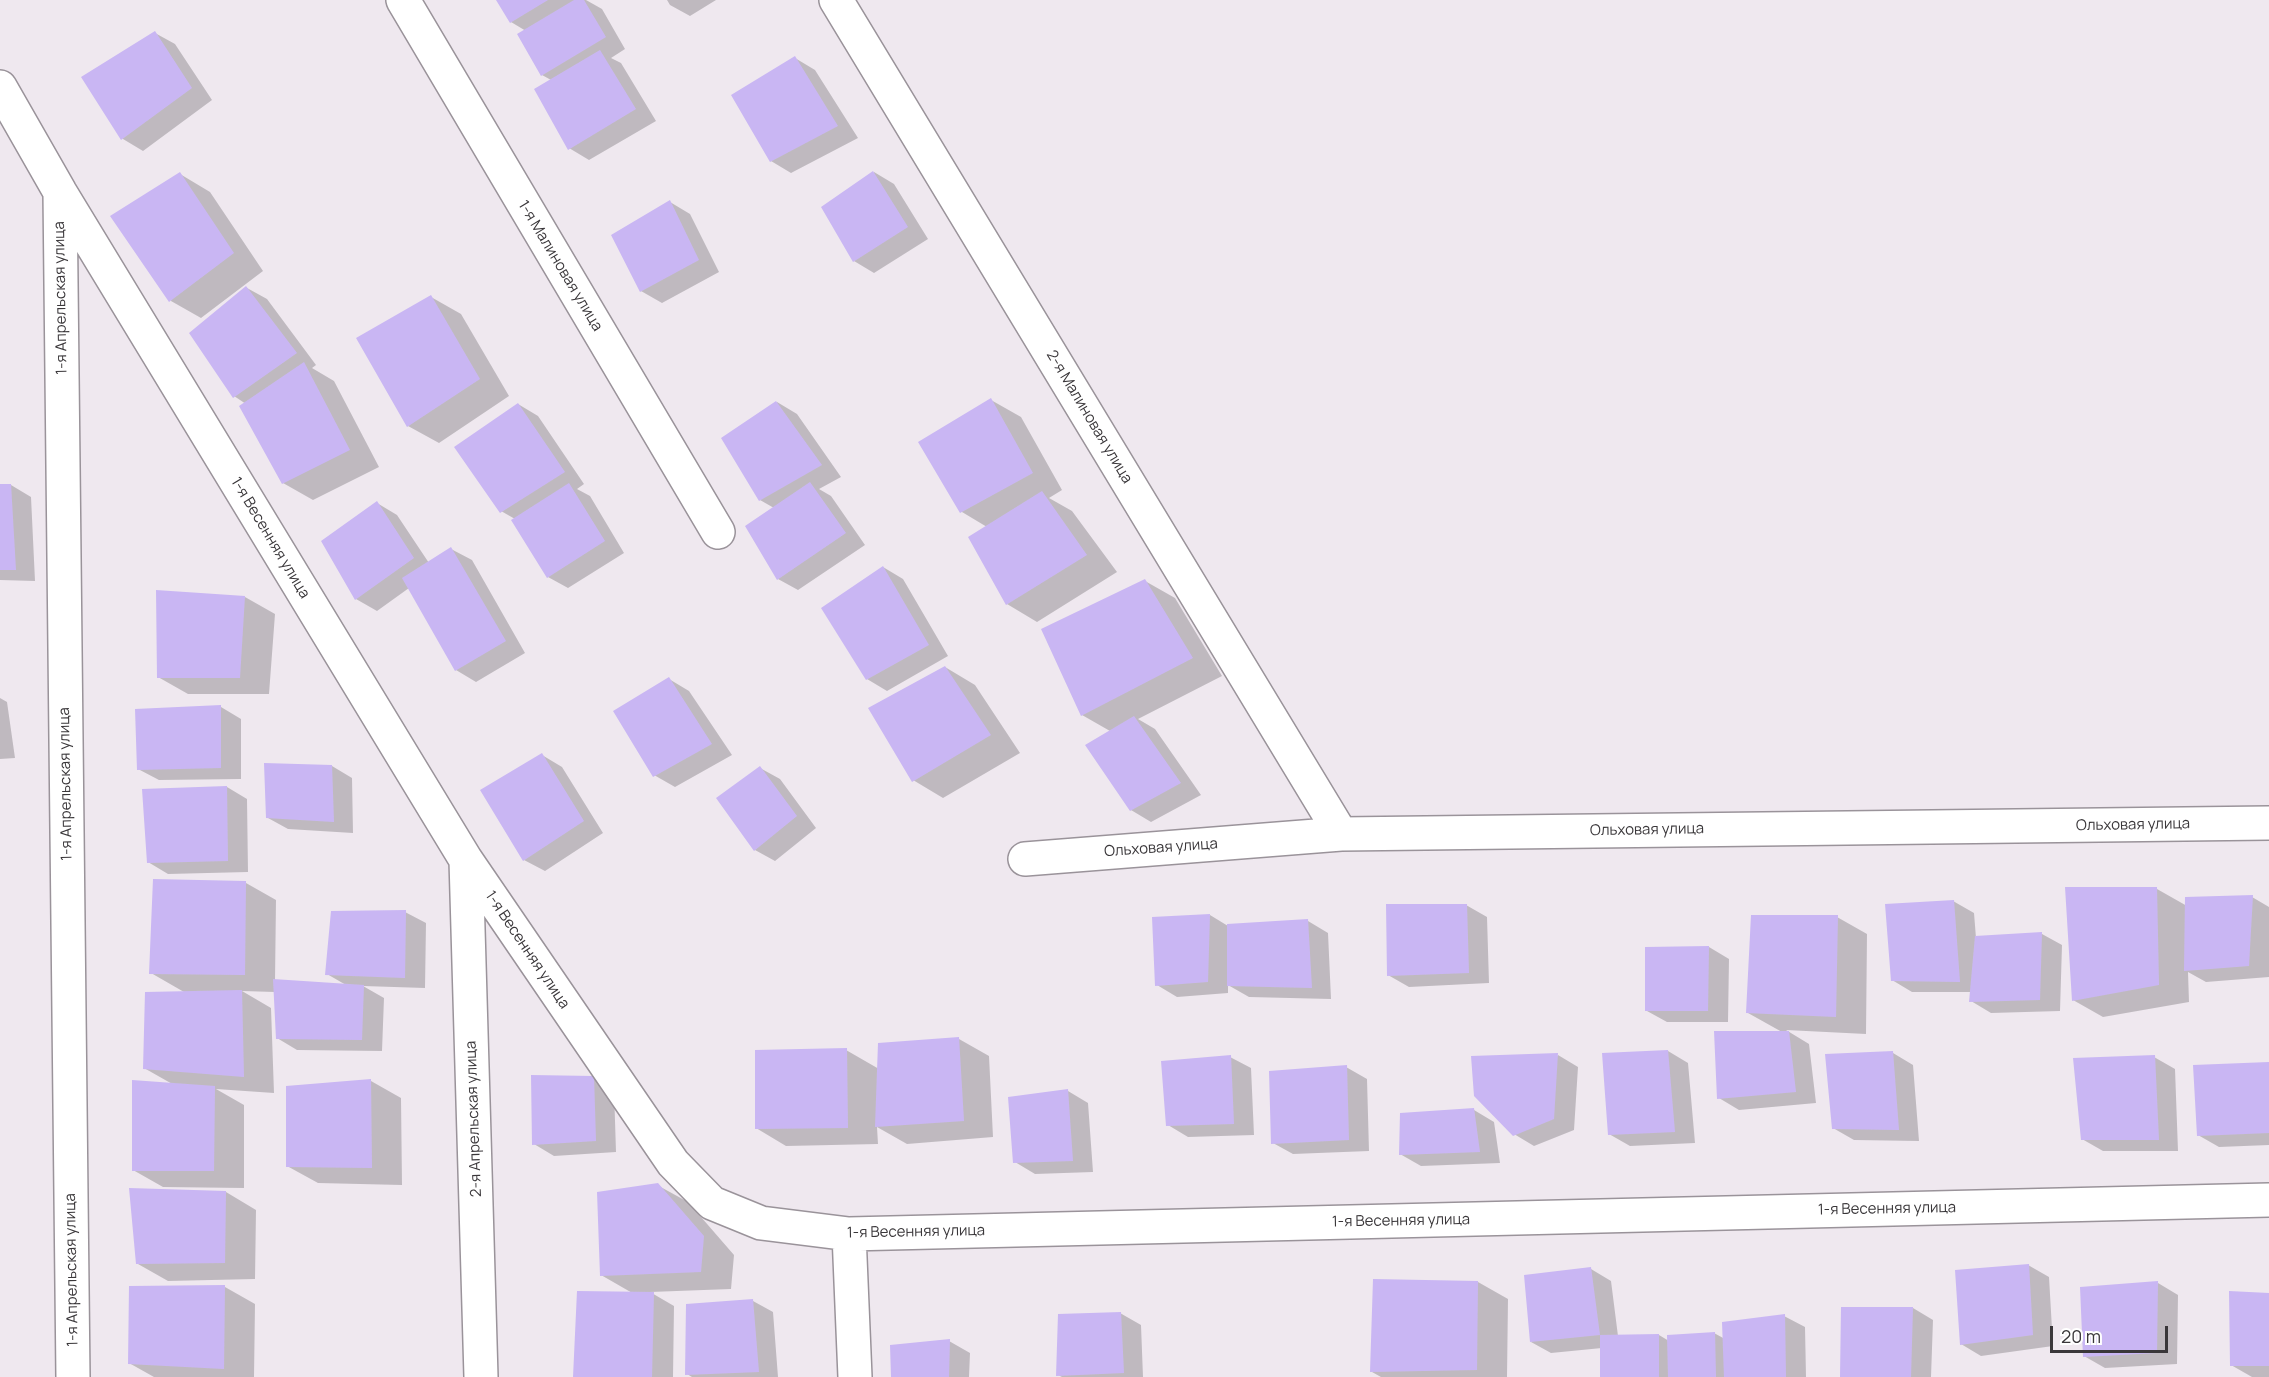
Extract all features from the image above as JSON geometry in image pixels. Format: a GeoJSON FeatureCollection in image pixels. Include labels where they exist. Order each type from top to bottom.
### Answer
{"type":"FeatureCollection","features":[{"type":"Feature","properties":{"kind":"street","name":"1-я Малиновая улица"},"geometry":{"type":"LineString","coordinates":[[403,0],[718,532]]}},
{"type":"Feature","properties":{"kind":"street","name":"2-я Малиновая улица"},"geometry":{"type":"LineString","coordinates":[[836,0],[1341,834]]}},
{"type":"Feature","properties":{"kind":"street","name":"1-я Весенняя улица"},"geometry":{"type":"LineString","coordinates":[[0,87],[60,192],[466,860],[673,1163],[712,1203],[760,1223],[849,1234],[2269,1200]]}},
{"type":"Feature","properties":{"kind":"street","name":"1-я Апрельская улица"},"geometry":{"type":"LineString","coordinates":[[60,192],[73,1377]]}},
{"type":"Feature","properties":{"kind":"street","name":"Ольховая улица"},"geometry":{"type":"LineString","coordinates":[[1025,859],[1341,834],[2269,823]]}},
{"type":"Feature","properties":{"kind":"street","name":"2-я Апрельская улица"},"geometry":{"type":"LineString","coordinates":[[466,860],[481,1377]]}},
{"type":"Feature","properties":{"kind":"street"},"geometry":{"type":"LineString","coordinates":[[849,1234],[855,1377]]}},
{"type":"Feature","properties":{"kind":"building"},"geometry":{"type":"Polygon","coordinates":[[[496,0],[548,0],[510,23],[496,0]]]}},
{"type":"Feature","properties":{"kind":"building"},"geometry":{"type":"Polygon","coordinates":[[[574,0],[584,0],[606,37],[541,76],[517,34],[574,0]]]}},
{"type":"Feature","properties":{"kind":"building"},"geometry":{"type":"Polygon","coordinates":[[[155,31],[192,88],[121,140],[81,77],[155,31]]]}},
{"type":"Feature","properties":{"kind":"building"},"geometry":{"type":"Polygon","coordinates":[[[600,50],[636,109],[568,150],[534,89],[600,50]]]}},
{"type":"Feature","properties":{"kind":"building"},"geometry":{"type":"Polygon","coordinates":[[[795,56],[838,126],[770,162],[731,95],[795,56]]]}},
{"type":"Feature","properties":{"kind":"building"},"geometry":{"type":"Polygon","coordinates":[[[873,171],[908,227],[853,262],[821,207],[873,171]]]}},
{"type":"Feature","properties":{"kind":"building"},"geometry":{"type":"Polygon","coordinates":[[[180,172],[234,253],[169,302],[110,216],[180,172]]]}},
{"type":"Feature","properties":{"kind":"building"},"geometry":{"type":"Polygon","coordinates":[[[670,200],[699,260],[640,292],[611,235],[670,200]]]}},
{"type":"Feature","properties":{"kind":"building"},"geometry":{"type":"Polygon","coordinates":[[[246,286],[297,353],[233,398],[189,333],[246,286]]]}},
{"type":"Feature","properties":{"kind":"building"},"geometry":{"type":"Polygon","coordinates":[[[431,295],[480,379],[407,427],[356,338],[431,295]]]}},
{"type":"Feature","properties":{"kind":"building"},"geometry":{"type":"Polygon","coordinates":[[[304,362],[350,450],[282,484],[239,406],[304,362]]]}},
{"type":"Feature","properties":{"kind":"building"},"geometry":{"type":"Polygon","coordinates":[[[991,398],[1033,473],[960,513],[918,442],[991,398]]]}},
{"type":"Feature","properties":{"kind":"building"},"geometry":{"type":"Polygon","coordinates":[[[776,401],[822,465],[759,501],[721,438],[776,401]]]}},
{"type":"Feature","properties":{"kind":"building"},"geometry":{"type":"Polygon","coordinates":[[[518,403],[565,472],[500,513],[454,447],[518,403]]]}},
{"type":"Feature","properties":{"kind":"building"},"geometry":{"type":"Polygon","coordinates":[[[810,482],[846,533],[777,580],[745,526],[810,482]]]}},
{"type":"Feature","properties":{"kind":"building"},"geometry":{"type":"Polygon","coordinates":[[[569,483],[605,541],[547,578],[511,520],[569,483]]]}},
{"type":"Feature","properties":{"kind":"building"},"geometry":{"type":"Polygon","coordinates":[[[0,484],[11,484],[16,570],[0,570],[0,484]]]}},
{"type":"Feature","properties":{"kind":"building"},"geometry":{"type":"Polygon","coordinates":[[[1042,491],[1087,555],[1006,605],[968,537],[1042,491]]]}},
{"type":"Feature","properties":{"kind":"building"},"geometry":{"type":"Polygon","coordinates":[[[377,501],[414,558],[355,600],[321,541],[377,501]]]}},
{"type":"Feature","properties":{"kind":"building"},"geometry":{"type":"Polygon","coordinates":[[[451,547],[506,641],[455,671],[402,578],[451,547]]]}},
{"type":"Feature","properties":{"kind":"building"},"geometry":{"type":"Polygon","coordinates":[[[883,566],[929,645],[866,680],[821,608],[883,566]]]}},
{"type":"Feature","properties":{"kind":"building"},"geometry":{"type":"Polygon","coordinates":[[[1145,579],[1193,658],[1081,716],[1041,629],[1145,579]]]}},
{"type":"Feature","properties":{"kind":"building"},"geometry":{"type":"Polygon","coordinates":[[[156,590],[245,596],[240,678],[157,678],[156,590]]]}},
{"type":"Feature","properties":{"kind":"building"},"geometry":{"type":"Polygon","coordinates":[[[945,666],[991,735],[912,782],[868,708],[945,666]]]}},
{"type":"Feature","properties":{"kind":"building"},"geometry":{"type":"Polygon","coordinates":[[[669,677],[712,744],[653,777],[613,711],[669,677]]]}},
{"type":"Feature","properties":{"kind":"building"},"geometry":{"type":"Polygon","coordinates":[[[221,705],[221,768],[137,770],[135,709],[221,705]]]}},
{"type":"Feature","properties":{"kind":"building"},"geometry":{"type":"Polygon","coordinates":[[[1134,716],[1181,783],[1130,811],[1085,745],[1134,716]]]}},
{"type":"Feature","properties":{"kind":"building"},"geometry":{"type":"Polygon","coordinates":[[[542,753],[584,821],[523,861],[480,790],[542,753]]]}},
{"type":"Feature","properties":{"kind":"building"},"geometry":{"type":"Polygon","coordinates":[[[264,763],[332,765],[334,822],[266,818],[264,763]]]}},
{"type":"Feature","properties":{"kind":"building"},"geometry":{"type":"Polygon","coordinates":[[[760,766],[797,816],[754,851],[716,798],[760,766]]]}},
{"type":"Feature","properties":{"kind":"building"},"geometry":{"type":"Polygon","coordinates":[[[227,786],[228,861],[147,863],[142,789],[227,786]]]}},
{"type":"Feature","properties":{"kind":"building"},"geometry":{"type":"Polygon","coordinates":[[[153,879],[246,881],[245,975],[149,974],[153,879]]]}},
{"type":"Feature","properties":{"kind":"building"},"geometry":{"type":"Polygon","coordinates":[[[2065,887],[2157,887],[2159,985],[2072,1001],[2065,887]]]}},
{"type":"Feature","properties":{"kind":"building"},"geometry":{"type":"Polygon","coordinates":[[[2253,895],[2249,966],[2184,971],[2185,897],[2253,895]]]}},
{"type":"Feature","properties":{"kind":"building"},"geometry":{"type":"Polygon","coordinates":[[[1954,900],[1960,982],[1891,981],[1885,904],[1954,900]]]}},
{"type":"Feature","properties":{"kind":"building"},"geometry":{"type":"Polygon","coordinates":[[[1386,904],[1467,904],[1469,973],[1387,976],[1386,904]]]}},
{"type":"Feature","properties":{"kind":"building"},"geometry":{"type":"Polygon","coordinates":[[[406,910],[405,978],[325,975],[331,911],[406,910]]]}},
{"type":"Feature","properties":{"kind":"building"},"geometry":{"type":"Polygon","coordinates":[[[1210,914],[1208,982],[1155,986],[1152,917],[1210,914]]]}},
{"type":"Feature","properties":{"kind":"building"},"geometry":{"type":"Polygon","coordinates":[[[1751,915],[1838,915],[1836,1017],[1746,1013],[1751,915]]]}},
{"type":"Feature","properties":{"kind":"building"},"geometry":{"type":"Polygon","coordinates":[[[1308,919],[1312,988],[1227,986],[1227,924],[1308,919]]]}},
{"type":"Feature","properties":{"kind":"building"},"geometry":{"type":"Polygon","coordinates":[[[2042,932],[2040,1000],[1969,1002],[1975,936],[2042,932]]]}},
{"type":"Feature","properties":{"kind":"building"},"geometry":{"type":"Polygon","coordinates":[[[1709,946],[1708,1011],[1645,1011],[1645,947],[1709,946]]]}},
{"type":"Feature","properties":{"kind":"building"},"geometry":{"type":"Polygon","coordinates":[[[273,979],[364,985],[362,1040],[276,1039],[273,979]]]}},
{"type":"Feature","properties":{"kind":"building"},"geometry":{"type":"Polygon","coordinates":[[[242,990],[244,1077],[143,1069],[145,992],[242,990]]]}},
{"type":"Feature","properties":{"kind":"building"},"geometry":{"type":"Polygon","coordinates":[[[1714,1031],[1789,1031],[1796,1092],[1717,1099],[1714,1031]]]}},
{"type":"Feature","properties":{"kind":"building"},"geometry":{"type":"Polygon","coordinates":[[[959,1037],[964,1121],[875,1127],[878,1043],[959,1037]]]}},
{"type":"Feature","properties":{"kind":"building"},"geometry":{"type":"Polygon","coordinates":[[[847,1048],[848,1128],[755,1129],[755,1050],[847,1048]]]}},
{"type":"Feature","properties":{"kind":"building"},"geometry":{"type":"Polygon","coordinates":[[[1668,1050],[1675,1132],[1608,1135],[1602,1053],[1668,1050]]]}},
{"type":"Feature","properties":{"kind":"building"},"geometry":{"type":"Polygon","coordinates":[[[1893,1051],[1899,1130],[1832,1129],[1825,1054],[1893,1051]]]}},
{"type":"Feature","properties":{"kind":"building"},"geometry":{"type":"Polygon","coordinates":[[[1558,1053],[1554,1119],[1513,1136],[1474,1096],[1471,1056],[1558,1053]]]}},
{"type":"Feature","properties":{"kind":"building"},"geometry":{"type":"Polygon","coordinates":[[[1231,1055],[1234,1124],[1166,1126],[1161,1061],[1231,1055]]]}},
{"type":"Feature","properties":{"kind":"building"},"geometry":{"type":"Polygon","coordinates":[[[2155,1055],[2159,1140],[2081,1140],[2073,1058],[2155,1055]]]}},
{"type":"Feature","properties":{"kind":"building"},"geometry":{"type":"Polygon","coordinates":[[[2269,1062],[2269,1133],[2197,1136],[2193,1065],[2269,1062]]]}},
{"type":"Feature","properties":{"kind":"building"},"geometry":{"type":"Polygon","coordinates":[[[1347,1065],[1349,1140],[1271,1144],[1269,1071],[1347,1065]]]}},
{"type":"Feature","properties":{"kind":"building"},"geometry":{"type":"Polygon","coordinates":[[[531,1075],[594,1076],[596,1141],[532,1145],[531,1075]]]}},
{"type":"Feature","properties":{"kind":"building"},"geometry":{"type":"Polygon","coordinates":[[[371,1079],[372,1168],[286,1167],[286,1086],[371,1079]]]}},
{"type":"Feature","properties":{"kind":"building"},"geometry":{"type":"Polygon","coordinates":[[[132,1080],[215,1086],[214,1171],[132,1171],[132,1080]]]}},
{"type":"Feature","properties":{"kind":"building"},"geometry":{"type":"Polygon","coordinates":[[[1068,1089],[1073,1161],[1013,1163],[1008,1097],[1068,1089]]]}},
{"type":"Feature","properties":{"kind":"building"},"geometry":{"type":"Polygon","coordinates":[[[1474,1108],[1480,1152],[1399,1155],[1400,1113],[1474,1108]]]}},
{"type":"Feature","properties":{"kind":"building"},"geometry":{"type":"Polygon","coordinates":[[[658,1183],[704,1236],[701,1272],[600,1276],[597,1192],[658,1183]]]}},
{"type":"Feature","properties":{"kind":"building"},"geometry":{"type":"Polygon","coordinates":[[[129,1188],[226,1191],[225,1263],[136,1264],[129,1188]]]}},
{"type":"Feature","properties":{"kind":"building"},"geometry":{"type":"Polygon","coordinates":[[[2029,1264],[2033,1335],[1960,1345],[1955,1270],[2029,1264]]]}},
{"type":"Feature","properties":{"kind":"building"},"geometry":{"type":"Polygon","coordinates":[[[1591,1267],[1600,1335],[1530,1342],[1524,1275],[1591,1267]]]}},
{"type":"Feature","properties":{"kind":"building"},"geometry":{"type":"Polygon","coordinates":[[[1373,1279],[1478,1281],[1477,1370],[1370,1372],[1373,1279]]]}},
{"type":"Feature","properties":{"kind":"building"},"geometry":{"type":"Polygon","coordinates":[[[2158,1281],[2157,1353],[2083,1357],[2080,1287],[2158,1281]]]}},
{"type":"Feature","properties":{"kind":"building"},"geometry":{"type":"Polygon","coordinates":[[[225,1285],[224,1369],[128,1364],[129,1286],[225,1285]]]}},
{"type":"Feature","properties":{"kind":"building"},"geometry":{"type":"Polygon","coordinates":[[[577,1291],[654,1292],[652,1377],[573,1377],[577,1291]]]}},
{"type":"Feature","properties":{"kind":"building"},"geometry":{"type":"Polygon","coordinates":[[[2229,1291],[2269,1293],[2269,1366],[2230,1366],[2229,1291]]]}},
{"type":"Feature","properties":{"kind":"building"},"geometry":{"type":"Polygon","coordinates":[[[753,1299],[759,1372],[685,1375],[686,1304],[753,1299]]]}},
{"type":"Feature","properties":{"kind":"building"},"geometry":{"type":"Polygon","coordinates":[[[1841,1307],[1913,1307],[1911,1377],[1840,1377],[1841,1307]]]}},
{"type":"Feature","properties":{"kind":"building"},"geometry":{"type":"Polygon","coordinates":[[[1121,1312],[1124,1373],[1056,1376],[1058,1314],[1121,1312]]]}},
{"type":"Feature","properties":{"kind":"building"},"geometry":{"type":"Polygon","coordinates":[[[1785,1314],[1786,1377],[1724,1377],[1722,1322],[1785,1314]]]}},
{"type":"Feature","properties":{"kind":"building"},"geometry":{"type":"Polygon","coordinates":[[[1715,1332],[1716,1377],[1668,1377],[1667,1335],[1715,1332]]]}},
{"type":"Feature","properties":{"kind":"building"},"geometry":{"type":"Polygon","coordinates":[[[1659,1334],[1659,1377],[1600,1377],[1600,1335],[1659,1334]]]}},
{"type":"Feature","properties":{"kind":"building"},"geometry":{"type":"Polygon","coordinates":[[[950,1339],[949,1377],[891,1377],[890,1345],[950,1339]]]}}]}
